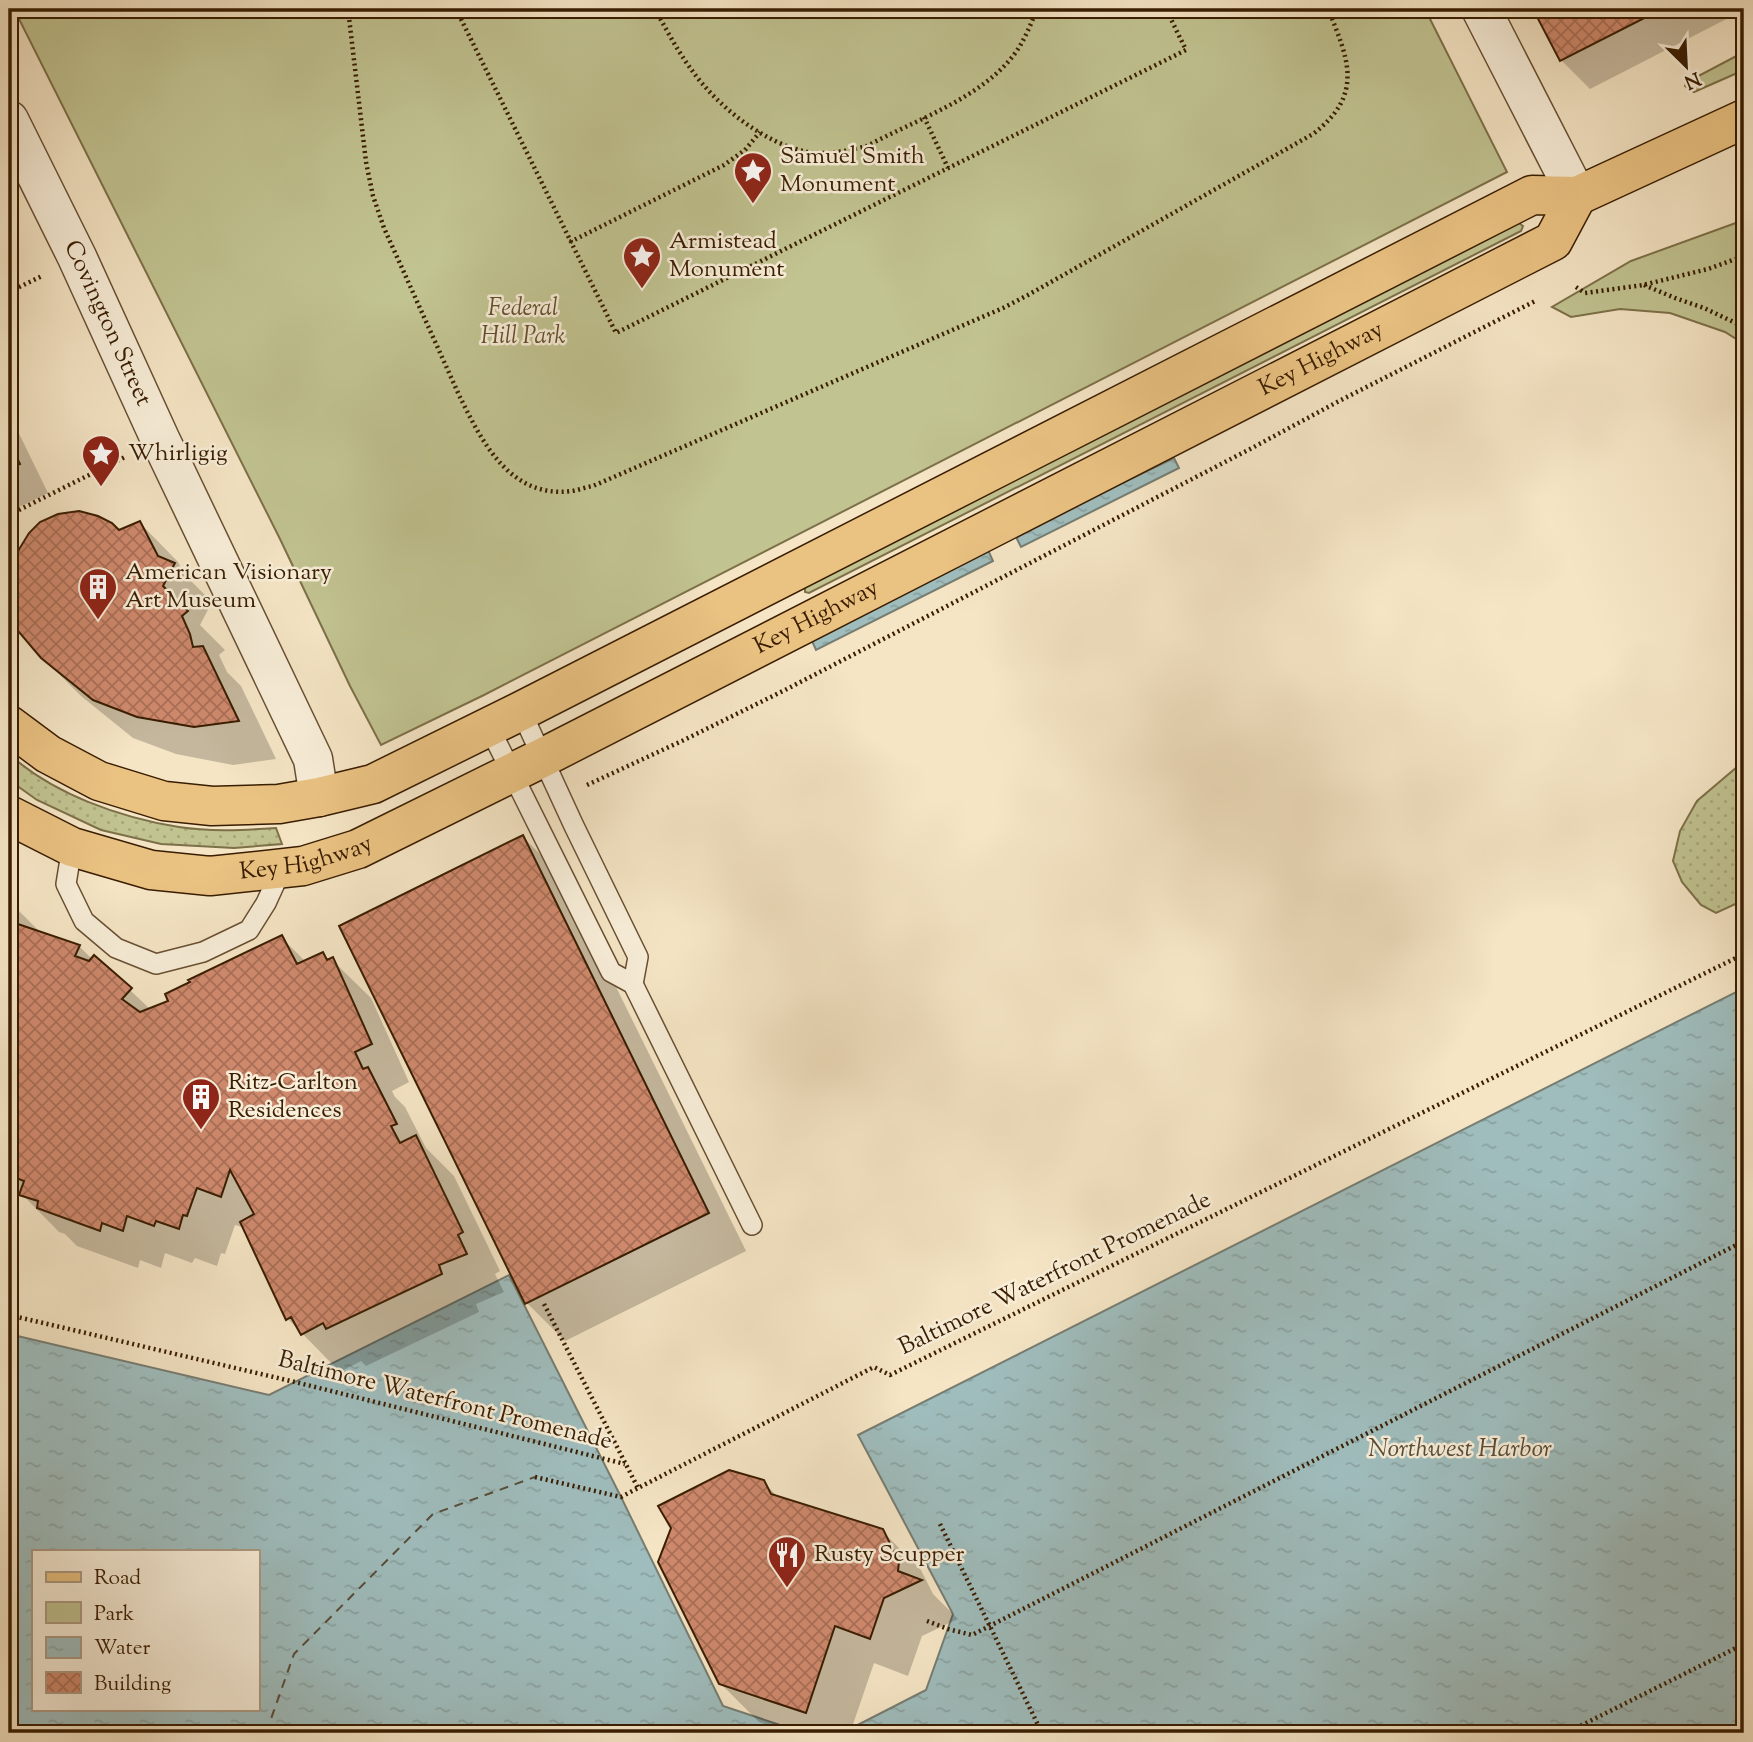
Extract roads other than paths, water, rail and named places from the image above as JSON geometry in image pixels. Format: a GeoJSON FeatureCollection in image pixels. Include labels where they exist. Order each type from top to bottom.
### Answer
{"type":"FeatureCollection","features":[{"type":"Feature","properties":{"kind":"main road","name":"Key Highway"},"geometry":{"type":"LineString","coordinates":[[9,725],[48,754],[99,782],[164,801],[212,806],[279,804],[373,784],[1532,195],[1577,196],[1744,119]]}},
{"type":"Feature","properties":{"kind":"main road","name":"Key Highway"},"geometry":{"type":"LineString","coordinates":[[9,816],[72,847],[151,870],[210,876],[303,866],[358,849],[1553,241],[1577,196]]}},
{"type":"Feature","properties":{"kind":"street"},"geometry":{"type":"LineString","coordinates":[[1481,9],[1577,196]]}},
{"type":"Feature","properties":{"kind":"street","name":"Covington Street"},"geometry":{"type":"LineString","coordinates":[[9,120],[77,257],[160,439],[313,758],[319,797]]}},
{"type":"Feature","properties":{"kind":"lane"},"geometry":{"type":"LineString","coordinates":[[505,719],[527,765],[611,972],[633,984],[752,1225]]}},
{"type":"Feature","properties":{"kind":"lane"},"geometry":{"type":"LineString","coordinates":[[505,719],[527,765],[638,957],[633,984]]}},
{"type":"Feature","properties":{"kind":"lane"},"geometry":{"type":"LineString","coordinates":[[72,847],[66,884],[84,921],[116,948],[156,964],[204,952],[249,930],[266,903],[282,868]]}},
{"type":"Feature","properties":{"kind":"water"},"geometry":{"type":"Polygon","coordinates":[[[1174,458],[1179,468],[1021,547],[1015,535],[1174,458]]]}},
{"type":"Feature","properties":{"kind":"water"},"geometry":{"type":"Polygon","coordinates":[[[988,550],[993,561],[816,650],[812,641],[988,550]]]}},
{"type":"Feature","properties":{"kind":"water","name":"Northwest Harbor"},"geometry":{"type":"Polygon","coordinates":[[[1744,988],[1744,1733],[842,1733],[926,1690],[953,1614],[858,1435],[1744,988]]]}},
{"type":"Feature","properties":{"kind":"water"},"geometry":{"type":"Polygon","coordinates":[[[509,1275],[723,1706],[804,1733],[9,1733],[9,1334],[269,1395],[509,1275]]]}},
{"type":"Feature","properties":{"kind":"place","name":"Samuel Smith Monument"},"geometry":{"type":"Point","coordinates":[753,205]}},
{"type":"Feature","properties":{"kind":"place","name":"Armistead Monument"},"geometry":{"type":"Point","coordinates":[642,290]}},
{"type":"Feature","properties":{"kind":"place","name":"Whirligig"},"geometry":{"type":"Point","coordinates":[101,488]}},
{"type":"Feature","properties":{"kind":"place","name":"American Visionary Art Museum"},"geometry":{"type":"Point","coordinates":[98,621]}},
{"type":"Feature","properties":{"kind":"place","name":"Ritz-Carlton Residences"},"geometry":{"type":"Point","coordinates":[201,1131]}},
{"type":"Feature","properties":{"kind":"place","name":"Rusty Scupper"},"geometry":{"type":"Point","coordinates":[787,1589]}},
{"type":"Feature","properties":{"kind":"park label","name":"Federal Hill Park"},"geometry":{"type":"Point","coordinates":[523,323]}}]}
